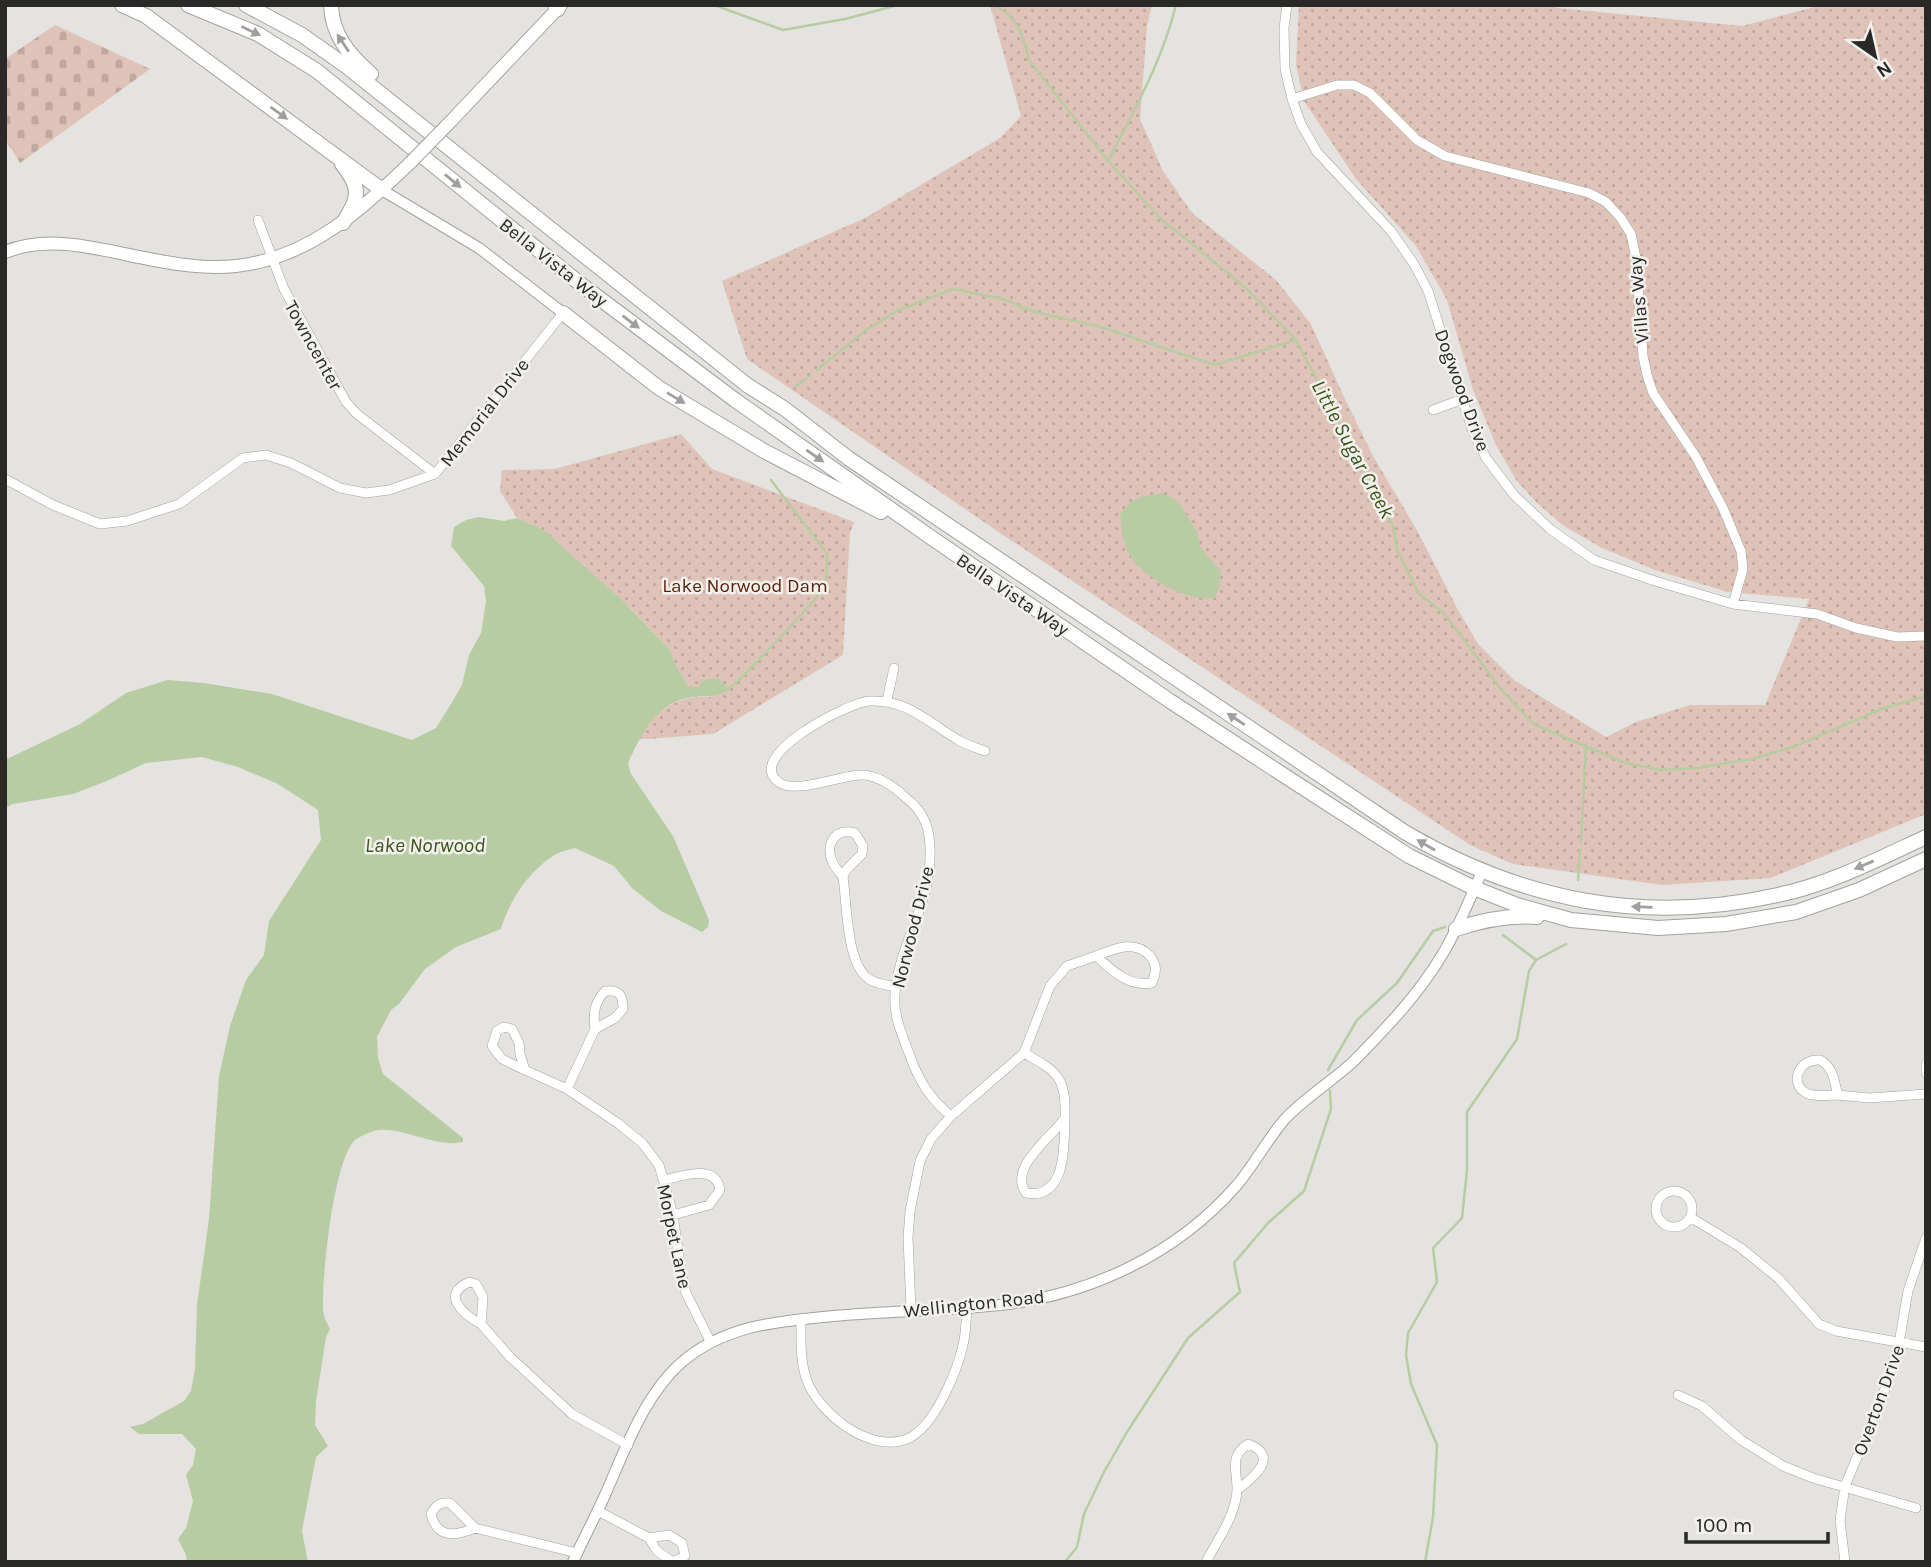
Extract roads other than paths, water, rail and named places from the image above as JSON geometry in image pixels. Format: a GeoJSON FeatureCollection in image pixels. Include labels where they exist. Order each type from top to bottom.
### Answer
{"type":"FeatureCollection","features":[{"type":"Feature","properties":{"kind":"main road"},"geometry":{"type":"LineString","coordinates":[[122,5],[146,16],[383,190]]}},
{"type":"Feature","properties":{"kind":"main road","name":"Bella Vista Way"},"geometry":{"type":"LineString","coordinates":[[188,5],[258,33],[317,71],[583,286],[735,400],[1170,701],[1409,856],[1474,888],[1517,905],[1571,920],[1658,928],[1738,922],[1796,912],[1859,890],[1926,859]]}},
{"type":"Feature","properties":{"kind":"main road","name":"Bella Vista Way"},"geometry":{"type":"LineString","coordinates":[[246,5],[302,35],[346,66],[747,385],[785,409],[848,457],[1406,833],[1440,853],[1482,872],[1551,895],[1621,906],[1674,908],[1727,904],[1779,895],[1832,879],[1926,837]]}},
{"type":"Feature","properties":{"kind":"main road"},"geometry":{"type":"LineString","coordinates":[[331,5],[335,30],[357,62],[432,123],[482,173]]}},
{"type":"Feature","properties":{"kind":"main road"},"geometry":{"type":"LineString","coordinates":[[5,252],[45,243],[80,245],[172,264],[234,267],[297,250],[343,223],[383,190],[558,6]]}},
{"type":"Feature","properties":{"kind":"main road"},"geometry":{"type":"LineString","coordinates":[[335,155],[351,174],[358,192],[355,204],[343,223]]}},
{"type":"Feature","properties":{"kind":"main road"},"geometry":{"type":"LineString","coordinates":[[563,313],[670,395],[764,451],[929,536]]}},
{"type":"Feature","properties":{"kind":"main road"},"geometry":{"type":"LineString","coordinates":[[1456,929],[1482,920],[1518,916],[1571,920]]}},
{"type":"Feature","properties":{"kind":"street","name":"Dogwood Drive"},"geometry":{"type":"LineString","coordinates":[[1287,5],[1284,28],[1285,69],[1301,124],[1317,152],[1391,231],[1414,264],[1428,291],[1472,429],[1486,458],[1514,495],[1550,529],[1594,560],[1655,581],[1733,604],[1816,614],[1857,628],[1897,637],[1926,636]]}},
{"type":"Feature","properties":{"kind":"street","name":"Villas Way"},"geometry":{"type":"LineString","coordinates":[[1292,99],[1337,85],[1354,85],[1370,93],[1427,148],[1452,159],[1589,193],[1606,202],[1620,217],[1630,234],[1636,258],[1643,356],[1653,393],[1696,457],[1723,508],[1741,551],[1743,569],[1733,604]]}},
{"type":"Feature","properties":{"kind":"street"},"geometry":{"type":"LineString","coordinates":[[383,190],[479,248],[563,313]]}},
{"type":"Feature","properties":{"kind":"street","name":"Towncenter"},"geometry":{"type":"LineString","coordinates":[[258,220],[284,289],[346,402],[357,414],[435,474]]}},
{"type":"Feature","properties":{"kind":"street","name":"Memorial Drive"},"geometry":{"type":"LineString","coordinates":[[5,480],[53,505],[100,524],[127,521],[179,504],[243,458],[266,455],[291,463],[340,488],[366,493],[389,490],[435,474],[563,313]]}},
{"type":"Feature","properties":{"kind":"street"},"geometry":{"type":"LineString","coordinates":[[1433,410],[1463,399]]}},
{"type":"Feature","properties":{"kind":"street"},"geometry":{"type":"LineString","coordinates":[[894,668],[887,700],[903,706],[961,742],[985,751]]}},
{"type":"Feature","properties":{"kind":"street","name":"Norwood Drive"},"geometry":{"type":"LineString","coordinates":[[887,700],[861,702],[821,720],[790,744],[771,765],[772,774],[779,783],[800,786],[865,775],[890,784],[910,800],[928,822],[930,858],[927,884],[894,997],[901,1035],[919,1080],[939,1106],[951,1116]]}},
{"type":"Feature","properties":{"kind":"street"},"geometry":{"type":"LineString","coordinates":[[843,877],[846,870],[862,854],[860,839],[847,830],[838,833],[829,849],[832,861],[843,877],[851,947],[857,966],[868,978],[896,987]]}},
{"type":"Feature","properties":{"kind":"street","name":"Wellington Road"},"geometry":{"type":"LineString","coordinates":[[575,1557],[628,1445],[658,1390],[682,1362],[711,1343],[741,1330],[774,1321],[967,1308],[1042,1299],[1088,1286],[1129,1269],[1175,1240],[1238,1184],[1285,1120],[1353,1062],[1387,1026],[1441,957],[1482,872]]}},
{"type":"Feature","properties":{"kind":"street"},"geometry":{"type":"LineString","coordinates":[[911,1310],[908,1238],[914,1185],[920,1161],[931,1139],[951,1116],[1024,1053],[1050,986],[1067,966],[1121,947],[1134,946],[1145,950],[1155,962],[1157,972],[1152,983],[1141,985],[1130,982],[1096,956]]}},
{"type":"Feature","properties":{"kind":"street","name":"Morpet Lane"},"geometry":{"type":"LineString","coordinates":[[525,1070],[512,1029],[504,1027],[497,1031],[492,1046],[502,1059],[525,1070],[567,1089],[619,1124],[642,1143],[659,1166],[673,1215],[687,1293],[711,1343]]}},
{"type":"Feature","properties":{"kind":"street"},"geometry":{"type":"LineString","coordinates":[[567,1089],[595,1029]]}},
{"type":"Feature","properties":{"kind":"street"},"geometry":{"type":"LineString","coordinates":[[1024,1053],[1060,1078],[1066,1099],[1065,1118],[1063,1149],[1056,1182],[1046,1191],[1035,1194],[1026,1192],[1022,1186],[1021,1175],[1026,1162],[1065,1118]]}},
{"type":"Feature","properties":{"kind":"street"},"geometry":{"type":"LineString","coordinates":[[1838,1095],[1832,1072],[1825,1063],[1820,1060],[1808,1061],[1800,1069],[1797,1080],[1803,1090],[1814,1095],[1869,1098],[1926,1094]]}},
{"type":"Feature","properties":{"kind":"street"},"geometry":{"type":"LineString","coordinates":[[1926,1064],[1926,1073]]}},
{"type":"Feature","properties":{"kind":"street"},"geometry":{"type":"LineString","coordinates":[[664,1180],[702,1173],[713,1175],[719,1181],[720,1190],[709,1205],[673,1215]]}},
{"type":"Feature","properties":{"kind":"street"},"geometry":{"type":"LineString","coordinates":[[1674,1191],[1685,1194],[1691,1203],[1690,1217],[1678,1226],[1666,1225],[1658,1216],[1659,1199],[1663,1194],[1674,1191]]}},
{"type":"Feature","properties":{"kind":"street"},"geometry":{"type":"LineString","coordinates":[[1690,1217],[1741,1248],[1778,1278],[1819,1324],[1836,1332],[1926,1347]]}},
{"type":"Feature","properties":{"kind":"street","name":"Overton Drive"},"geometry":{"type":"LineString","coordinates":[[1845,1562],[1840,1520],[1845,1486],[1883,1395],[1899,1343],[1908,1291],[1926,1238]]}},
{"type":"Feature","properties":{"kind":"street"},"geometry":{"type":"LineString","coordinates":[[802,1319],[806,1378],[816,1397],[851,1429],[871,1439],[889,1442],[906,1439],[919,1432],[941,1401],[963,1346],[967,1308]]}},
{"type":"Feature","properties":{"kind":"street"},"geometry":{"type":"LineString","coordinates":[[481,1324],[510,1357],[572,1414],[628,1445]]}},
{"type":"Feature","properties":{"kind":"street"},"geometry":{"type":"LineString","coordinates":[[1678,1395],[1702,1406],[1761,1454],[1783,1466],[1813,1478],[1916,1508]]}},
{"type":"Feature","properties":{"kind":"street"},"geometry":{"type":"LineString","coordinates":[[1206,1562],[1232,1511],[1237,1490],[1234,1471],[1236,1457],[1248,1444],[1259,1448],[1264,1461],[1256,1476],[1237,1490]]}},
{"type":"Feature","properties":{"kind":"street"},"geometry":{"type":"LineString","coordinates":[[475,1528],[460,1534],[440,1531],[433,1524],[431,1514],[436,1506],[443,1502],[450,1503],[475,1528],[575,1557]]}},
{"type":"Feature","properties":{"kind":"street"},"geometry":{"type":"LineString","coordinates":[[598,1511],[649,1538]]}},
{"type":"Feature","properties":{"kind":"water"},"geometry":{"type":"Polygon","coordinates":[[[1163,493],[1179,502],[1198,533],[1200,547],[1221,571],[1215,598],[1192,596],[1167,586],[1144,571],[1129,554],[1120,515],[1128,505],[1138,499],[1163,493]]]}},
{"type":"Feature","properties":{"kind":"water","name":"Lake Norwood"},"geometry":{"type":"Polygon","coordinates":[[[479,517],[504,521],[517,518],[544,530],[620,598],[671,651],[674,662],[689,687],[700,687],[700,681],[718,678],[729,689],[716,695],[693,697],[669,705],[645,730],[628,763],[631,774],[673,836],[709,920],[708,927],[702,932],[661,911],[632,888],[614,866],[575,848],[555,855],[535,870],[514,898],[501,929],[456,947],[425,969],[399,1004],[391,1010],[377,1037],[378,1058],[383,1074],[463,1138],[463,1142],[442,1142],[378,1130],[354,1141],[340,1172],[324,1272],[323,1312],[330,1329],[326,1337],[316,1401],[315,1425],[328,1446],[316,1457],[302,1531],[308,1562],[187,1562],[178,1539],[186,1528],[193,1501],[186,1475],[193,1465],[196,1449],[182,1434],[139,1434],[130,1427],[143,1424],[184,1401],[191,1391],[195,1369],[197,1305],[209,1219],[219,1076],[230,1026],[246,980],[264,955],[269,921],[321,840],[318,810],[278,784],[238,767],[202,757],[146,763],[73,794],[13,804],[5,808],[5,760],[80,724],[126,693],[168,680],[272,694],[412,740],[436,728],[462,685],[469,655],[481,633],[486,601],[484,586],[451,546],[454,527],[479,517]]]}},
{"type":"Feature","properties":{"kind":"waterway","name":"Little Sugar Creek"},"geometry":{"type":"LineString","coordinates":[[714,5],[783,30],[845,19],[898,5]]}},
{"type":"Feature","properties":{"kind":"waterway","name":"Little Sugar Creek"},"geometry":{"type":"LineString","coordinates":[[995,5],[1015,22],[1029,60],[1108,161],[1160,218],[1246,288],[1296,340],[1393,526],[1397,550],[1419,594],[1444,613],[1500,688],[1533,724],[1623,762],[1660,770],[1697,768],[1752,759],[1793,747],[1884,708],[1926,696]]}},
{"type":"Feature","properties":{"kind":"waterway"},"geometry":{"type":"LineString","coordinates":[[1108,161],[1155,66],[1176,5]]}},
{"type":"Feature","properties":{"kind":"waterway"},"geometry":{"type":"LineString","coordinates":[[817,370],[866,330],[897,311],[953,289],[1003,299],[1031,311],[1101,327],[1215,365],[1296,340]]}},
{"type":"Feature","properties":{"kind":"waterway"},"geometry":{"type":"LineString","coordinates":[[795,387],[810,376]]}},
{"type":"Feature","properties":{"kind":"waterway"},"geometry":{"type":"LineString","coordinates":[[727,690],[808,607],[824,587],[826,579],[827,554],[771,480]]}},
{"type":"Feature","properties":{"kind":"waterway"},"geometry":{"type":"LineString","coordinates":[[1581,842],[1586,745]]}},
{"type":"Feature","properties":{"kind":"waterway"},"geometry":{"type":"LineString","coordinates":[[1578,880],[1580,850]]}},
{"type":"Feature","properties":{"kind":"waterway"},"geometry":{"type":"LineString","coordinates":[[1328,1070],[1357,1020],[1397,983],[1433,931],[1445,927]]}},
{"type":"Feature","properties":{"kind":"waterway"},"geometry":{"type":"LineString","coordinates":[[1503,935],[1536,960]]}},
{"type":"Feature","properties":{"kind":"waterway"},"geometry":{"type":"LineString","coordinates":[[1425,1562],[1433,1517],[1437,1445],[1411,1384],[1406,1355],[1408,1333],[1437,1282],[1433,1248],[1462,1218],[1467,1170],[1467,1112],[1517,1039],[1529,971],[1536,960],[1566,944]]}},
{"type":"Feature","properties":{"kind":"waterway"},"geometry":{"type":"LineString","coordinates":[[1065,1562],[1077,1547],[1084,1514],[1127,1432],[1188,1338],[1240,1292],[1234,1263],[1268,1223],[1304,1191],[1331,1109],[1330,1091]]}},
{"type":"Feature","properties":{"kind":"park label","name":"Lake Norwood Dam"},"geometry":{"type":"Point","coordinates":[745,585]}}]}
